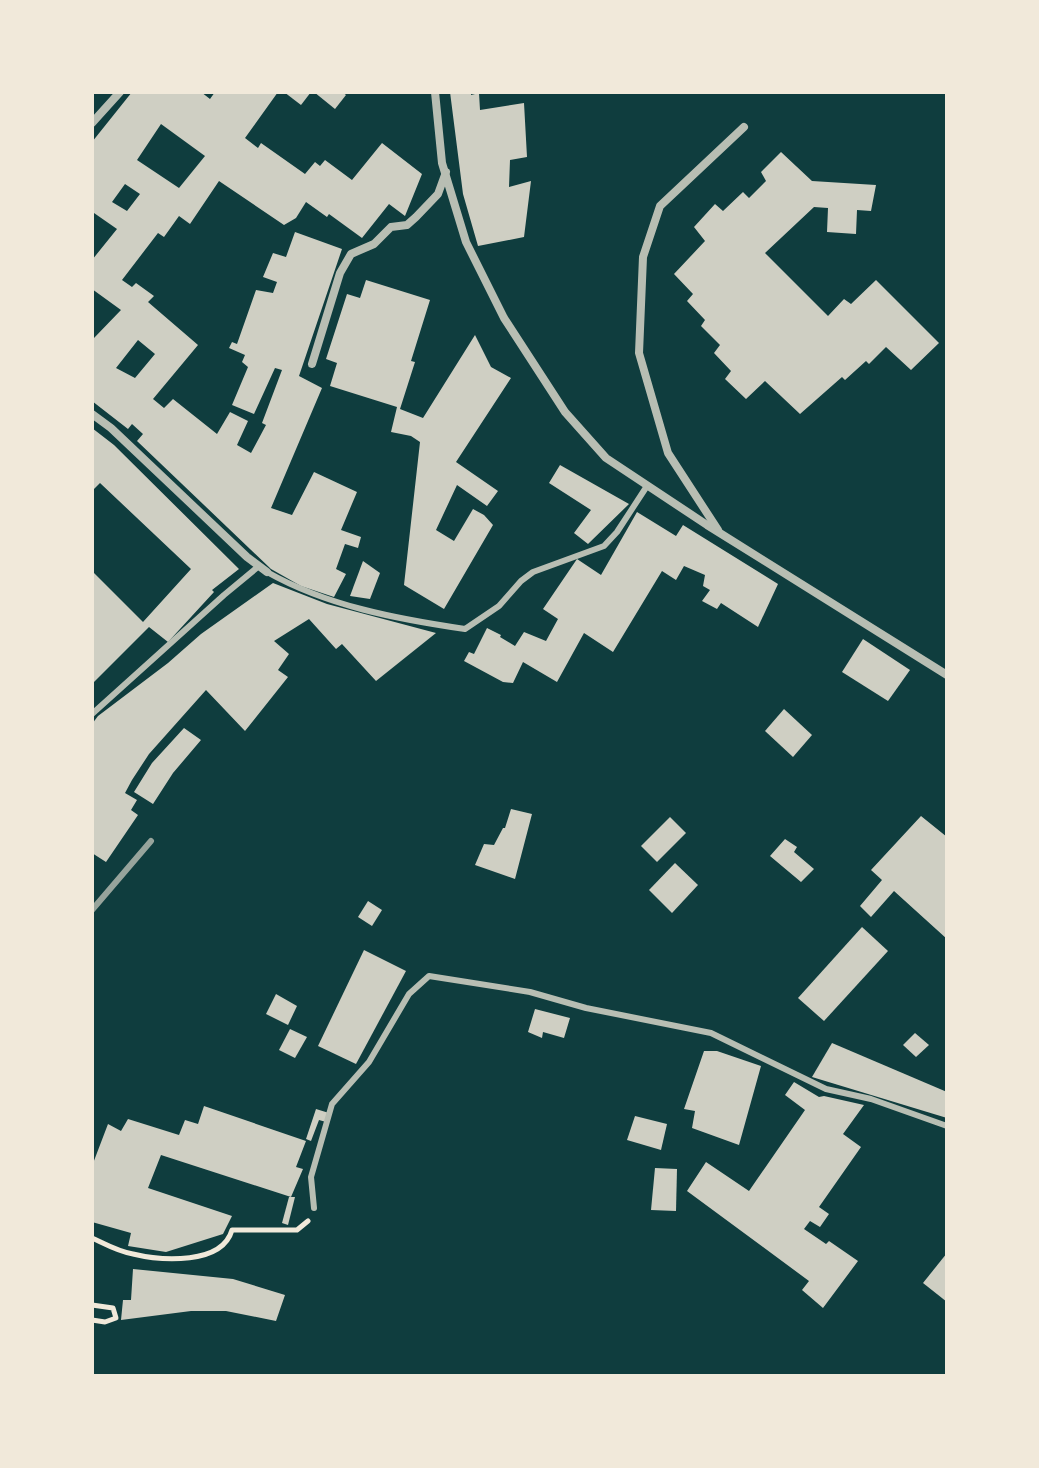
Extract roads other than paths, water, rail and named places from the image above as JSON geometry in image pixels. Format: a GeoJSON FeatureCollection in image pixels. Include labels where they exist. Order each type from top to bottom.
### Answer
{"type":"FeatureCollection","features":[{"type":"Feature","properties":{"kind":"street"},"geometry":{"type":"LineString","coordinates":[[92,123],[120,92]]}},
{"type":"Feature","properties":{"kind":"street"},"geometry":{"type":"LineString","coordinates":[[435,92],[442,163],[466,242],[504,318],[565,412],[606,458],[720,534],[947,675]]}},
{"type":"Feature","properties":{"kind":"street"},"geometry":{"type":"LineString","coordinates":[[720,534],[668,453],[639,353],[643,257],[660,206],[744,127]]}},
{"type":"Feature","properties":{"kind":"street"},"geometry":{"type":"LineString","coordinates":[[312,364],[340,273],[351,254],[374,244],[391,227],[407,225],[438,194],[446,172]]}},
{"type":"Feature","properties":{"kind":"street"},"geometry":{"type":"LineString","coordinates":[[92,414],[263,569]]}},
{"type":"Feature","properties":{"kind":"lane"},"geometry":{"type":"LineString","coordinates":[[92,714],[224,595],[263,569],[331,601],[415,622],[465,629],[499,606],[533,572],[604,546],[617,532],[647,486]]}},
{"type":"Feature","properties":{"kind":"lane"},"geometry":{"type":"LineString","coordinates":[[314,1208],[311,1177],[332,1104],[369,1062],[409,994],[429,976],[530,992],[586,1008],[711,1033],[826,1089],[871,1099],[947,1126]]}},
{"type":"Feature","properties":{"kind":"railway"},"geometry":{"type":"LineString","coordinates":[[92,910],[151,841]]}}]}
